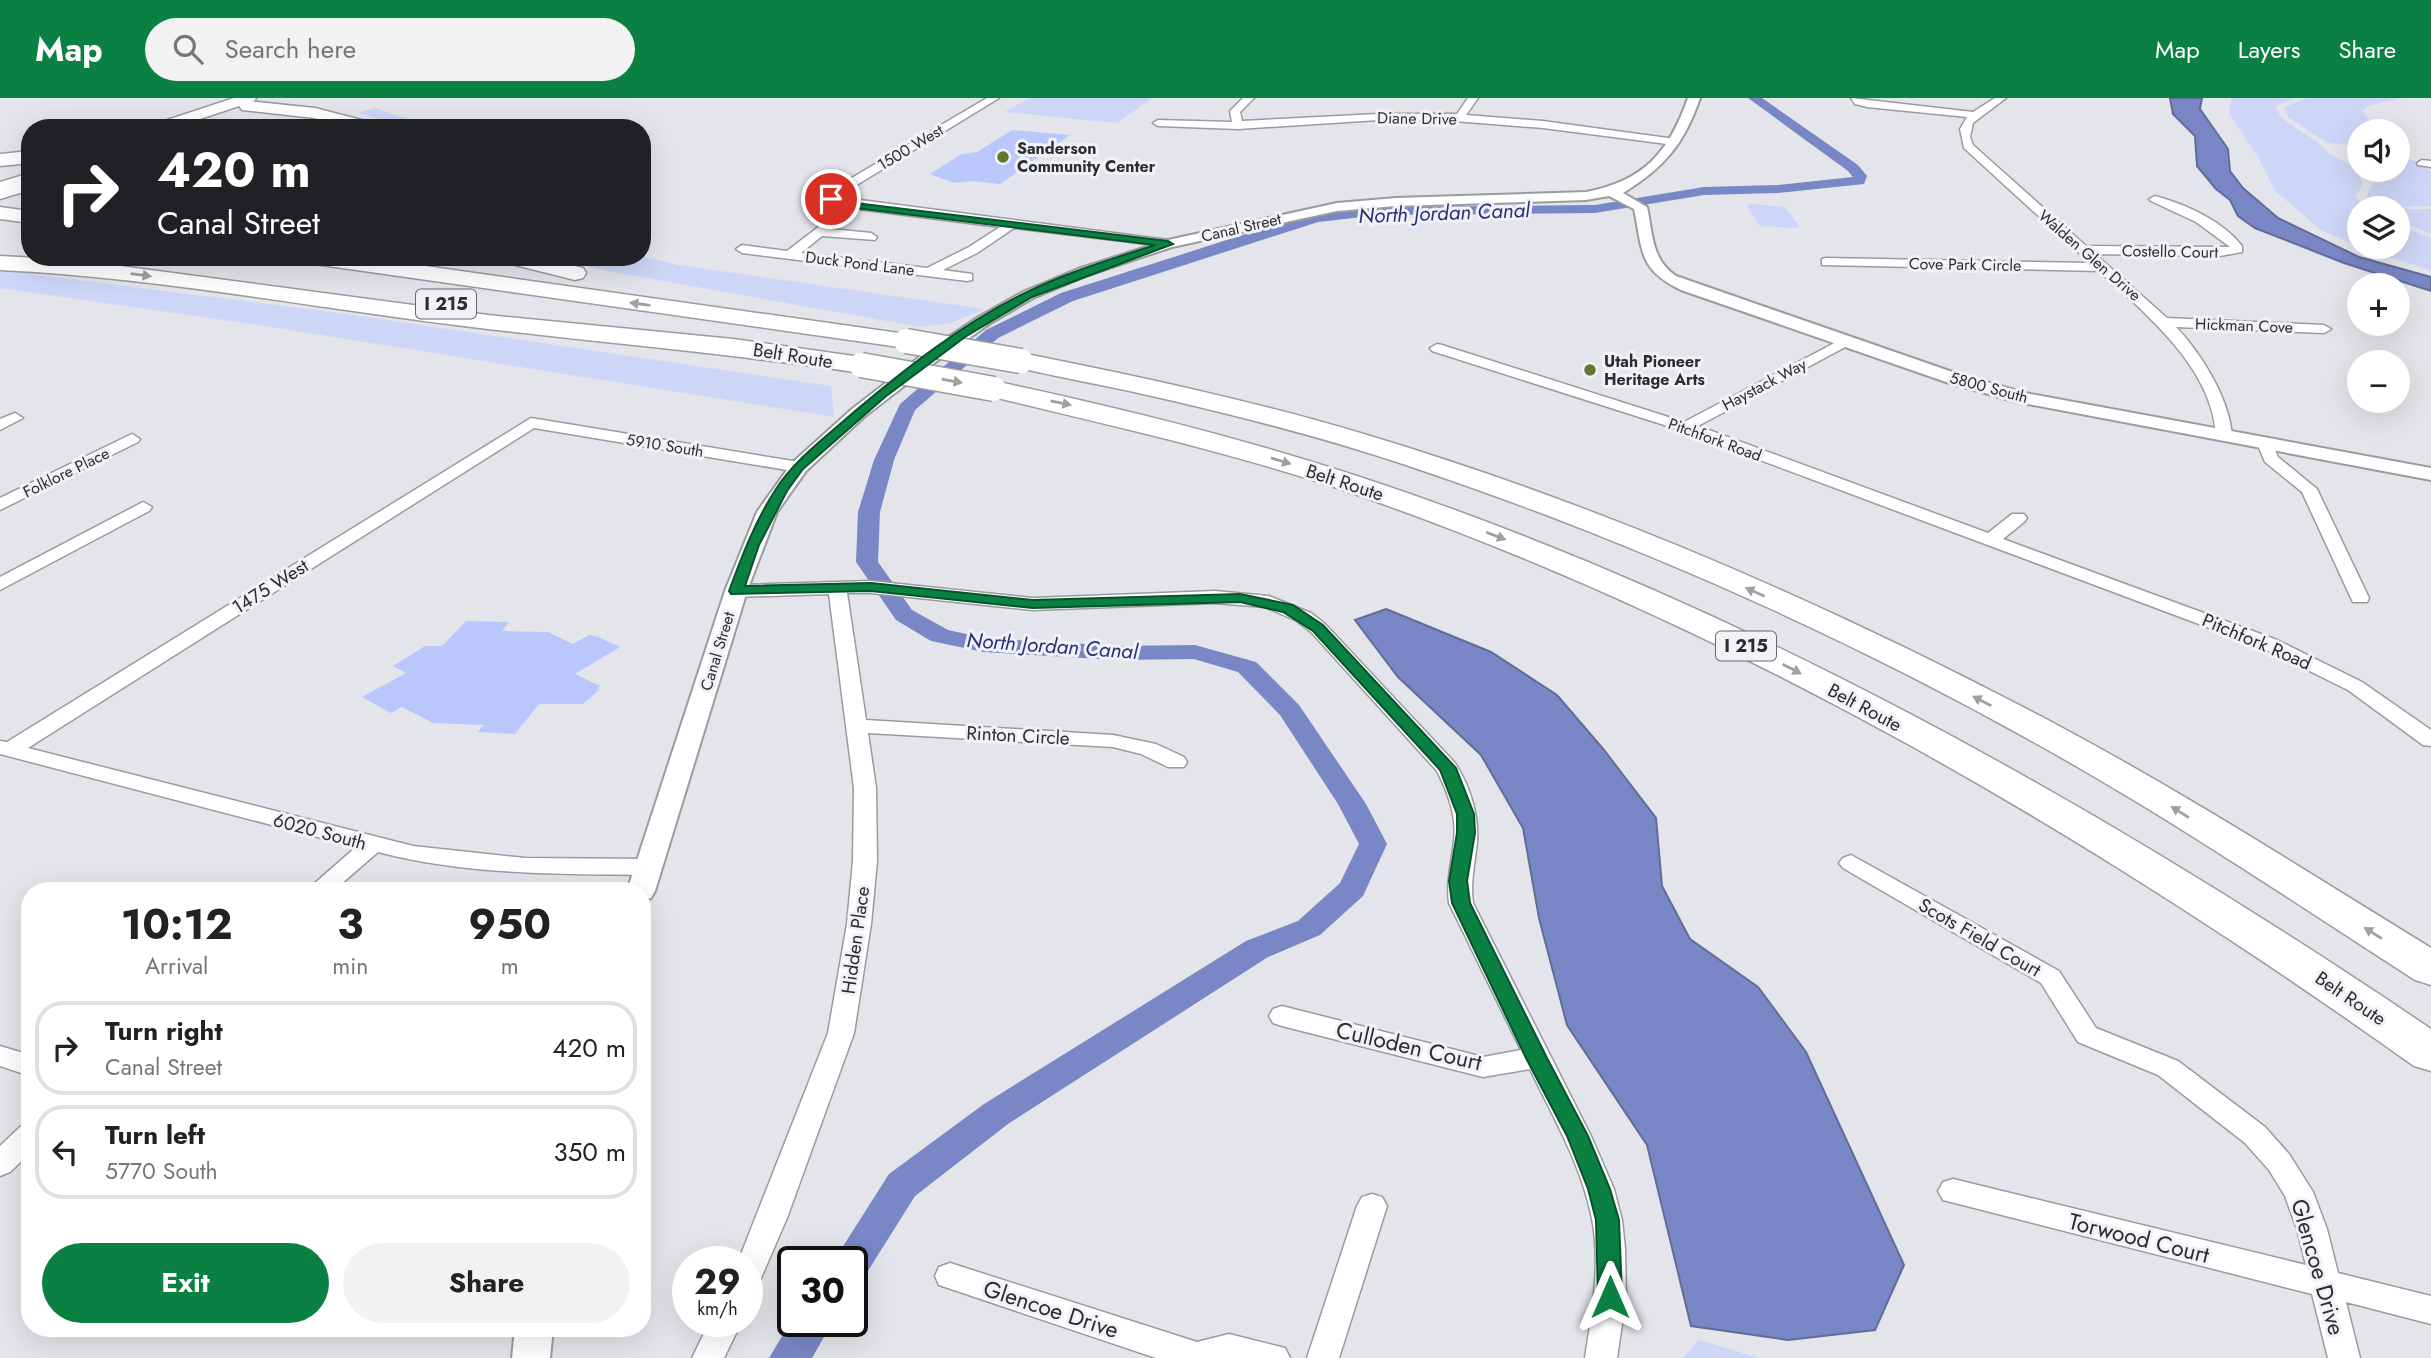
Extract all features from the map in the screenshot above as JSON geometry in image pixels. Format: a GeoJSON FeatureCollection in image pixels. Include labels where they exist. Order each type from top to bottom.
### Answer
{"type":"FeatureCollection","features":[{"type":"Feature","properties":{"kind":"highway"},"geometry":{"type":"LineString","coordinates":[[292,98],[291,102],[315,113]]}},
{"type":"Feature","properties":{"kind":"highway"},"geometry":{"type":"LineString","coordinates":[[248,102],[337,119]]}},
{"type":"Feature","properties":{"kind":"highway"},"geometry":{"type":"LineString","coordinates":[[0,160],[21,159]]}},
{"type":"Feature","properties":{"kind":"highway"},"geometry":{"type":"LineString","coordinates":[[7,202],[21,191]]}},
{"type":"Feature","properties":{"kind":"highway"},"geometry":{"type":"LineString","coordinates":[[0,263],[21,264]]}},
{"type":"Feature","properties":{"kind":"highway"},"geometry":{"type":"LineString","coordinates":[[56,266],[488,322],[757,350]]}},
{"type":"Feature","properties":{"kind":"highway","name":"Belt Route"},"geometry":{"type":"LineString","coordinates":[[196,266],[861,365],[994,389],[1150,424],[1339,479],[1512,542],[1668,608],[1885,717],[2057,811],[2151,867],[2291,956],[2431,1053]]}},
{"type":"Feature","properties":{"kind":"highway","name":"Belt Route"},"geometry":{"type":"LineString","coordinates":[[377,266],[904,341],[1021,361],[1134,383],[1352,440],[1463,475],[1675,557],[1907,663],[2046,734],[2161,800],[2431,969]]}},
{"type":"Feature","properties":{"kind":"highway"},"geometry":{"type":"LineString","coordinates":[[545,266],[904,341]]}},
{"type":"Feature","properties":{"kind":"main road"},"geometry":{"type":"LineString","coordinates":[[188,119],[272,98]]}},
{"type":"Feature","properties":{"kind":"main road"},"geometry":{"type":"LineString","coordinates":[[204,119],[248,102]]}},
{"type":"Feature","properties":{"kind":"main road"},"geometry":{"type":"LineString","coordinates":[[0,178],[21,172]]}},
{"type":"Feature","properties":{"kind":"main road"},"geometry":{"type":"LineString","coordinates":[[7,202],[21,187]]}},
{"type":"Feature","properties":{"kind":"street","name":"1500 West"},"geometry":{"type":"LineString","coordinates":[[855,205],[831,199],[838,190],[994,98]]}},
{"type":"Feature","properties":{"kind":"street"},"geometry":{"type":"LineString","coordinates":[[1238,125],[1236,110],[1249,98]]}},
{"type":"Feature","properties":{"kind":"street"},"geometry":{"type":"LineString","coordinates":[[1459,118],[1473,98]]}},
{"type":"Feature","properties":{"kind":"street","name":"Canal Street"},"geometry":{"type":"LineString","coordinates":[[644,882],[736,591],[767,512],[799,467],[881,395],[983,320],[1054,284],[1168,244],[1338,207],[1396,202],[1565,197],[1626,199],[1637,179],[1656,165],[1675,142],[1690,114],[1694,98]]}},
{"type":"Feature","properties":{"kind":"street"},"geometry":{"type":"LineString","coordinates":[[1856,98],[1858,102],[1867,104],[1975,115],[2001,98]]}},
{"type":"Feature","properties":{"kind":"street","name":"Walden Glen Drive"},"geometry":{"type":"LineString","coordinates":[[1975,115],[1965,129],[1966,141],[1971,150],[2164,322],[2202,373],[2223,420],[2224,435]]}},
{"type":"Feature","properties":{"kind":"street","name":"Diane Drive"},"geometry":{"type":"LineString","coordinates":[[1158,122],[1238,125],[1398,116],[1459,118],[1579,129],[1675,142]]}},
{"type":"Feature","properties":{"kind":"street","name":"5800 South"},"geometry":{"type":"LineString","coordinates":[[1626,199],[1652,266],[1662,275],[1844,342],[1955,379],[2023,398],[2431,474]]}},
{"type":"Feature","properties":{"kind":"street","name":"Costello Court"},"geometry":{"type":"LineString","coordinates":[[2084,250],[2224,252],[2238,249],[2234,243],[2184,209],[2155,199]]}},
{"type":"Feature","properties":{"kind":"street"},"geometry":{"type":"LineString","coordinates":[[855,205],[1168,244]]}},
{"type":"Feature","properties":{"kind":"street","name":"Duck Pond Lane"},"geometry":{"type":"LineString","coordinates":[[791,254],[855,205]]}},
{"type":"Feature","properties":{"kind":"street","name":"Duck Pond Lane"},"geometry":{"type":"LineString","coordinates":[[929,272],[973,250],[1011,225]]}},
{"type":"Feature","properties":{"kind":"street","name":"Duck Pond Lane"},"geometry":{"type":"LineString","coordinates":[[820,232],[871,237]]}},
{"type":"Feature","properties":{"kind":"street","name":"Duck Pond Lane"},"geometry":{"type":"LineString","coordinates":[[742,249],[967,277]]}},
{"type":"Feature","properties":{"kind":"street","name":"Cove Park Circle"},"geometry":{"type":"LineString","coordinates":[[1826,262],[2103,267]]}},
{"type":"Feature","properties":{"kind":"street","name":"Hickman Cove"},"geometry":{"type":"LineString","coordinates":[[2164,322],[2324,329]]}},
{"type":"Feature","properties":{"kind":"street","name":"Haystack Way"},"geometry":{"type":"LineString","coordinates":[[1685,427],[1844,342]]}},
{"type":"Feature","properties":{"kind":"street","name":"Pitchfork Road"},"geometry":{"type":"LineString","coordinates":[[1437,348],[1685,427],[2191,614],[2299,657],[2379,700],[2431,740]]}},
{"type":"Feature","properties":{"kind":"street","name":"5910 South"},"geometry":{"type":"LineString","coordinates":[[531,423],[799,467]]}},
{"type":"Feature","properties":{"kind":"street","name":"1475 West"},"geometry":{"type":"LineString","coordinates":[[4,748],[531,423]]}},
{"type":"Feature","properties":{"kind":"street","name":"Folklore Place"},"geometry":{"type":"LineString","coordinates":[[0,505],[132,439]]}},
{"type":"Feature","properties":{"kind":"street"},"geometry":{"type":"LineString","coordinates":[[2265,443],[2266,452],[2271,459],[2309,489],[2360,598]]}},
{"type":"Feature","properties":{"kind":"street"},"geometry":{"type":"LineString","coordinates":[[0,584],[143,508]]}},
{"type":"Feature","properties":{"kind":"street"},"geometry":{"type":"LineString","coordinates":[[1990,540],[2018,518]]}},
{"type":"Feature","properties":{"kind":"street"},"geometry":{"type":"LineString","coordinates":[[736,591],[871,587],[1033,604],[1240,598],[1269,602],[1304,617],[1336,646],[1447,768],[1465,814],[1466,833],[1458,881],[1461,903],[1577,1136],[1599,1189],[1607,1220],[1610,1297],[1601,1358]]}},
{"type":"Feature","properties":{"kind":"street","name":"Hidden Place"},"geometry":{"type":"LineString","coordinates":[[760,1246],[841,1033],[859,924],[865,860],[865,788],[837,588]]}},
{"type":"Feature","properties":{"kind":"street","name":"Rinton Circle"},"geometry":{"type":"LineString","coordinates":[[857,726],[1113,741],[1148,749],[1176,762]]}},
{"type":"Feature","properties":{"kind":"street","name":"6020 South"},"geometry":{"type":"LineString","coordinates":[[4,748],[372,845],[425,855],[512,865],[648,867]]}},
{"type":"Feature","properties":{"kind":"street"},"geometry":{"type":"LineString","coordinates":[[329,882],[372,845]]}},
{"type":"Feature","properties":{"kind":"street","name":"Scots Field Court"},"geometry":{"type":"LineString","coordinates":[[1851,863],[2050,977],[2087,1035]]}},
{"type":"Feature","properties":{"kind":"street","name":"Culloden Court"},"geometry":{"type":"LineString","coordinates":[[1282,1016],[1483,1067],[1536,1058]]}},
{"type":"Feature","properties":{"kind":"street","name":"Glencoe Drive"},"geometry":{"type":"LineString","coordinates":[[2087,1035],[2168,1068],[2255,1135],[2280,1161],[2298,1192],[2312,1229],[2343,1358]]}},
{"type":"Feature","properties":{"kind":"street"},"geometry":{"type":"LineString","coordinates":[[0,1056],[21,1063]]}},
{"type":"Feature","properties":{"kind":"street"},"geometry":{"type":"LineString","coordinates":[[0,1164],[21,1144]]}},
{"type":"Feature","properties":{"kind":"street","name":"Torwood Court"},"geometry":{"type":"LineString","coordinates":[[1953,1191],[2431,1310]]}},
{"type":"Feature","properties":{"kind":"street"},"geometry":{"type":"LineString","coordinates":[[1323,1358],[1372,1206]]}},
{"type":"Feature","properties":{"kind":"street","name":"Glencoe Drive"},"geometry":{"type":"LineString","coordinates":[[950,1276],[1197,1358],[1229,1349],[1274,1358]]}},
{"type":"Feature","properties":{"kind":"street"},"geometry":{"type":"LineString","coordinates":[[531,1358],[533,1337]]}},
{"type":"Feature","properties":{"kind":"street"},"geometry":{"type":"LineString","coordinates":[[708,1358],[718,1337]]}},
{"type":"Feature","properties":{"kind":"shaded area"},"geometry":{"type":"Polygon","coordinates":[[[1029,98],[1152,98],[1117,123],[1005,112],[1029,98]]]}},
{"type":"Feature","properties":{"kind":"shaded area"},"geometry":{"type":"Polygon","coordinates":[[[2231,98],[2295,98],[2276,106],[2279,114],[2330,154],[2347,163],[2347,182],[2363,184],[2357,196],[2347,196],[2347,242],[2321,230],[2275,191],[2259,159],[2229,113],[2231,98]]]}},
{"type":"Feature","properties":{"kind":"shaded area"},"geometry":{"type":"Polygon","coordinates":[[[2308,98],[2402,98],[2368,106],[2363,111],[2368,119],[2347,119],[2347,145],[2327,143],[2288,117],[2285,107],[2308,98]]]}},
{"type":"Feature","properties":{"kind":"shaded area"},"geometry":{"type":"Polygon","coordinates":[[[375,108],[408,119],[379,119],[358,113],[375,108]]]}},
{"type":"Feature","properties":{"kind":"shaded area"},"geometry":{"type":"Polygon","coordinates":[[[2412,160],[2431,171],[2431,206],[2410,207],[2410,196],[2367,196],[2373,183],[2410,182],[2412,160]]]}},
{"type":"Feature","properties":{"kind":"shaded area"},"geometry":{"type":"Polygon","coordinates":[[[1752,204],[1785,207],[1799,226],[1760,226],[1747,206],[1752,204]]]}},
{"type":"Feature","properties":{"kind":"shaded area"},"geometry":{"type":"Polygon","coordinates":[[[2410,209],[2431,209],[2431,234],[2410,225],[2410,209]]]}},
{"type":"Feature","properties":{"kind":"shaded area"},"geometry":{"type":"Polygon","coordinates":[[[2410,230],[2431,238],[2431,271],[2395,259],[2410,259],[2410,230]]]}},
{"type":"Feature","properties":{"kind":"shaded area"},"geometry":{"type":"Polygon","coordinates":[[[651,258],[678,265],[984,309],[951,323],[921,327],[586,266],[651,266],[651,258]]]}},
{"type":"Feature","properties":{"kind":"shaded area"},"geometry":{"type":"Polygon","coordinates":[[[0,270],[347,314],[831,386],[834,417],[271,327],[0,288],[0,270]]]}},
{"type":"Feature","properties":{"kind":"shaded area"},"geometry":{"type":"Polygon","coordinates":[[[1699,1340],[1759,1358],[1683,1358],[1699,1340]]]}},
{"type":"Feature","properties":{"kind":"water"},"geometry":{"type":"Polygon","coordinates":[[[2170,98],[2202,98],[2200,109],[2228,149],[2230,171],[2243,188],[2278,218],[2347,251],[2347,259],[2366,259],[2431,277],[2431,291],[2410,284],[2410,273],[2375,273],[2255,228],[2238,216],[2230,200],[2216,189],[2197,166],[2195,136],[2173,114],[2170,98]]]}},
{"type":"Feature","properties":{"kind":"water"},"geometry":{"type":"Polygon","coordinates":[[[1386,609],[1491,652],[1557,695],[1604,750],[1656,818],[1662,886],[1690,939],[1758,987],[1806,1052],[1904,1265],[1875,1330],[1788,1340],[1691,1326],[1647,1145],[1567,1025],[1539,918],[1523,828],[1481,755],[1398,677],[1355,620],[1386,609]]]}},
{"type":"Feature","properties":{"kind":"building","name":"Sanderson Community Center"},"geometry":{"type":"Polygon","coordinates":[[[1012,130],[1070,135],[1000,184],[971,181],[954,183],[930,174],[962,154],[977,152],[1012,130]]]}},
{"type":"Feature","properties":{"kind":"building"},"geometry":{"type":"Polygon","coordinates":[[[466,621],[509,622],[502,631],[548,632],[573,644],[589,635],[596,636],[620,647],[575,674],[600,686],[583,704],[539,704],[515,734],[478,732],[483,725],[433,723],[402,707],[391,713],[362,697],[406,673],[393,666],[425,646],[442,646],[466,621]]]}},
{"type":"Feature","properties":{"kind":"waterway","name":"North Jordan Canal"},"geometry":{"type":"LineString","coordinates":[[862,1246],[902,1185],[996,1114],[1257,949],[1309,928],[1352,889],[1373,844],[1352,804],[1290,710],[1247,667],[1195,652],[1119,653],[984,645],[940,636],[904,615],[867,562],[869,512],[884,460],[907,408],[992,334],[1067,297],[1285,226],[1318,218],[1380,211],[1595,209],[1704,191],[1777,189],[1859,181],[1860,176],[1853,168],[1754,98]]}},
{"type":"Feature","properties":{"kind":"waterway","name":"North Jordan Canal"},"geometry":{"type":"LineString","coordinates":[[789,1358],[803,1337]]}},
{"type":"Feature","properties":{"kind":"place","name":"Sanderson Community Center"},"geometry":{"type":"Point","coordinates":[1003,157]}},
{"type":"Feature","properties":{"kind":"place","name":"Utah Pioneer Heritage Arts"},"geometry":{"type":"Point","coordinates":[1590,370]}},
{"type":"Feature","properties":{"kind":"route"},"geometry":{"type":"LineString","coordinates":[[831,199],[855,205],[1168,244],[1083,272],[1005,307],[962,334],[881,395],[799,467],[781,490],[767,512],[736,591],[871,587],[1033,604],[1240,598],[1269,602],[1287,608],[1318,628],[1447,768],[1459,794],[1465,814],[1466,833],[1458,881],[1461,903],[1577,1136],[1599,1189],[1607,1220],[1610,1249],[1610,1297]]}}]}
